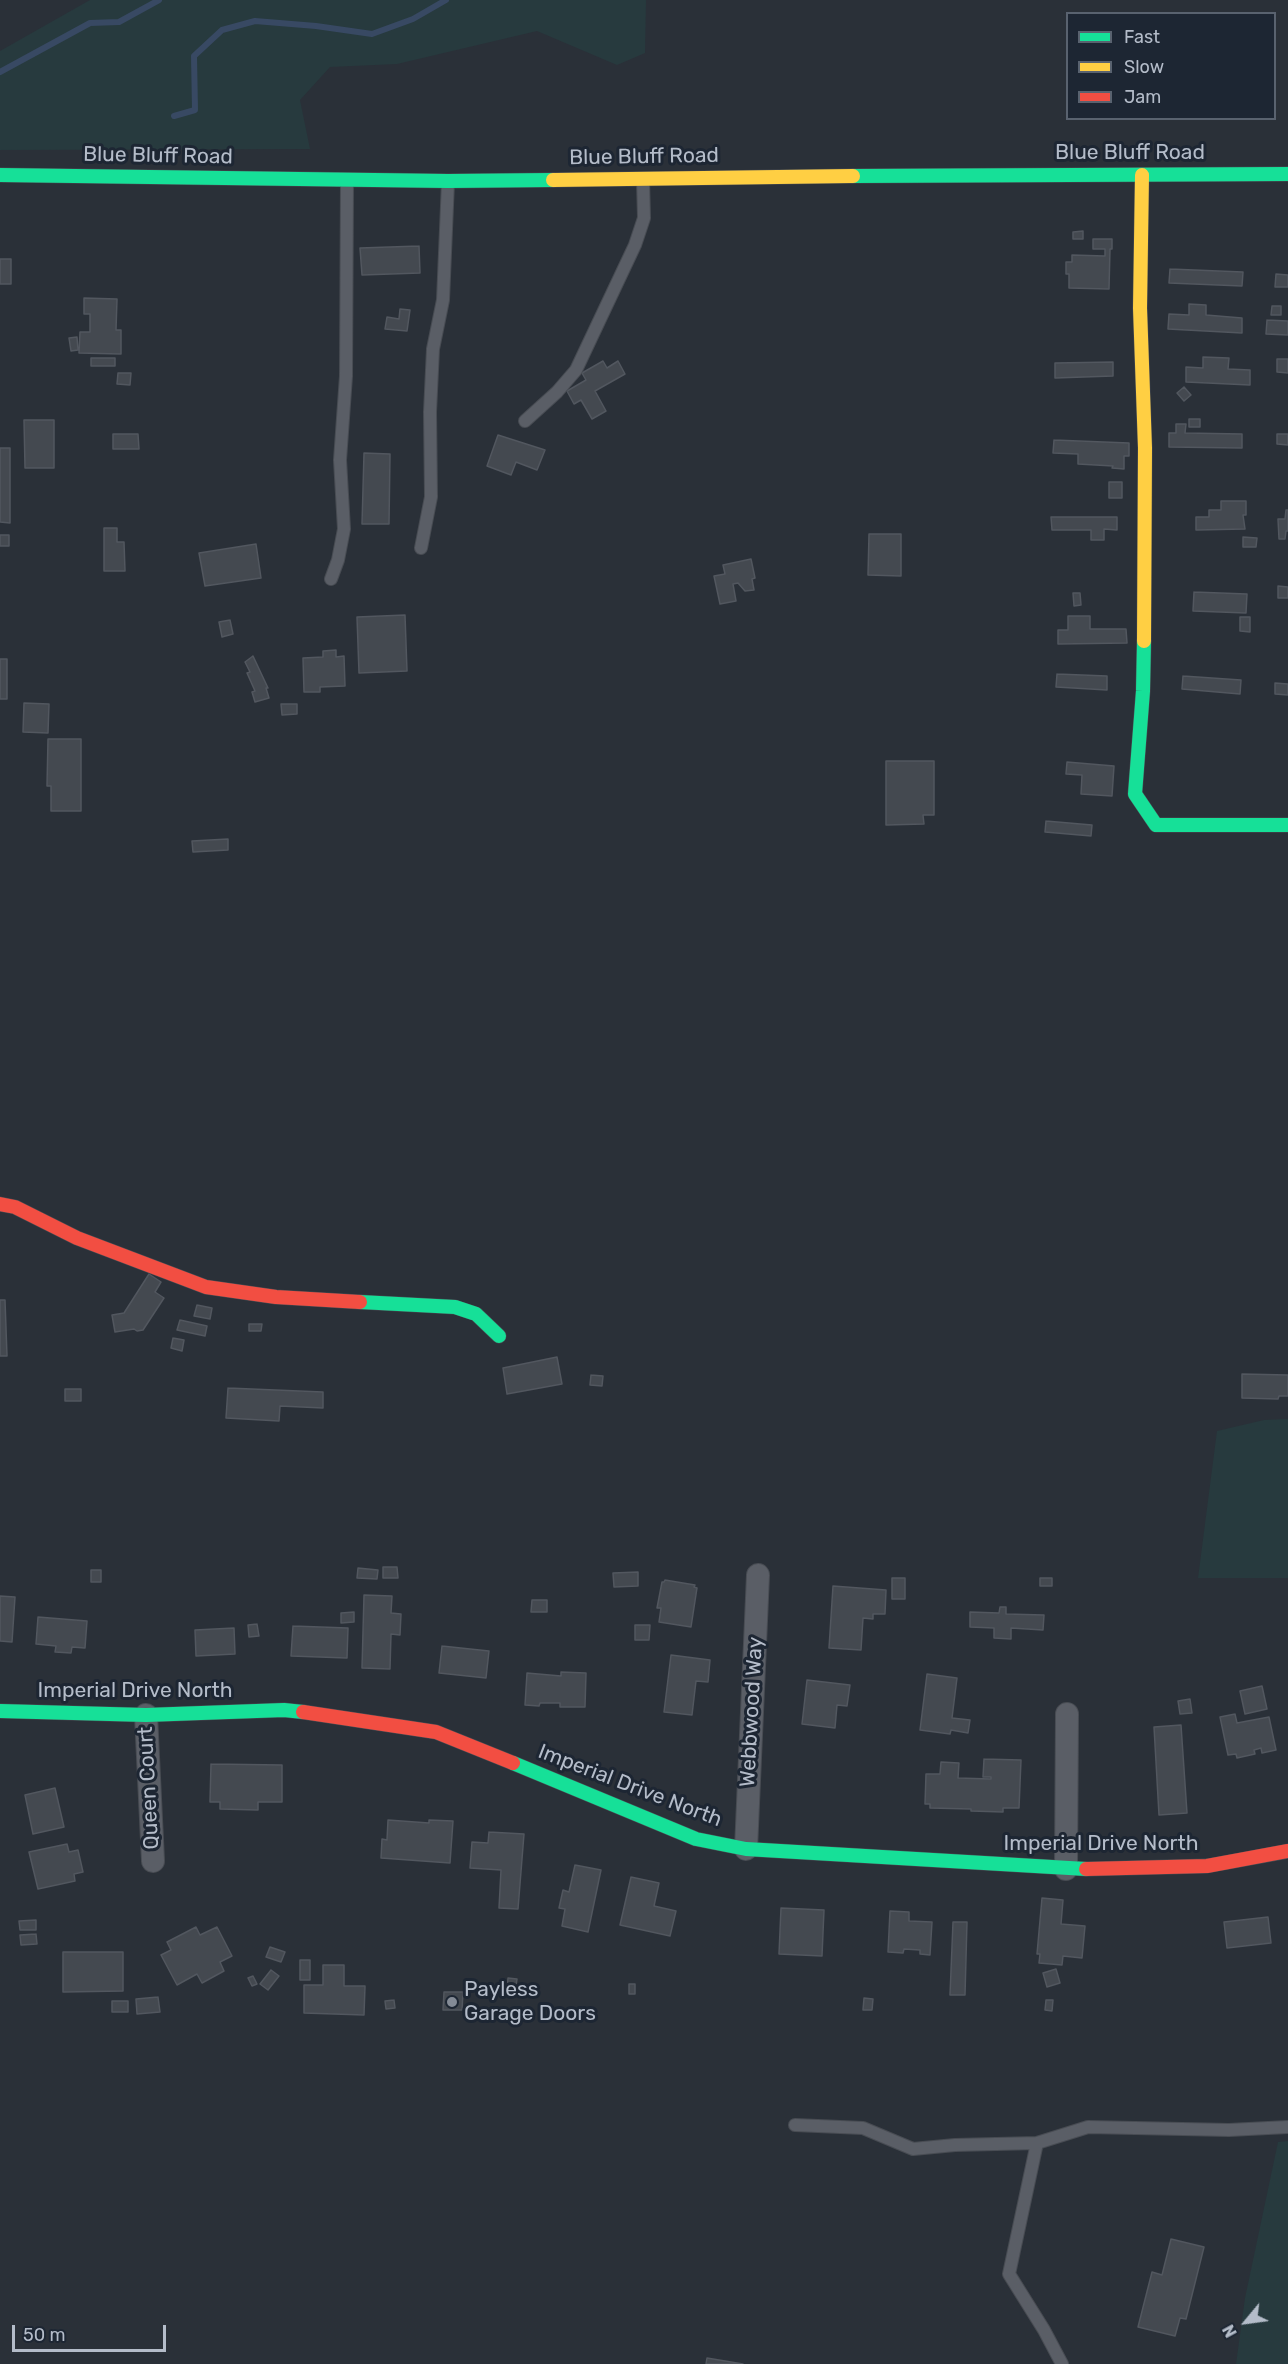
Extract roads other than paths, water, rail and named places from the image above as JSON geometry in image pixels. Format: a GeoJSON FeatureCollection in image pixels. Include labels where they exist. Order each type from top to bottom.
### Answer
{"type":"FeatureCollection","features":[{"type":"Feature","properties":{"kind":"street","name":"Blue Bluff Road"},"geometry":{"type":"LineString","coordinates":[[0,174],[448,181],[1288,174]]}},
{"type":"Feature","properties":{"kind":"street"},"geometry":{"type":"LineString","coordinates":[[1142,175],[1140,308],[1145,448],[1143,691],[1135,794],[1156,825],[1288,825]]}},
{"type":"Feature","properties":{"kind":"street"},"geometry":{"type":"LineString","coordinates":[[0,1204],[15,1207],[77,1238],[206,1287],[276,1298],[455,1307],[476,1314],[499,1336]]}},
{"type":"Feature","properties":{"kind":"street","name":"Webbwood Way"},"geometry":{"type":"LineString","coordinates":[[746,1849],[758,1575]]}},
{"type":"Feature","properties":{"kind":"street","name":"Imperial Drive North"},"geometry":{"type":"LineString","coordinates":[[0,1711],[146,1715],[284,1710],[345,1717],[436,1732],[696,1839],[746,1849],[1066,1869],[1207,1866],[1288,1851]]}},
{"type":"Feature","properties":{"kind":"street"},"geometry":{"type":"LineString","coordinates":[[1066,1869],[1067,1714]]}},
{"type":"Feature","properties":{"kind":"street","name":"Queen Court"},"geometry":{"type":"LineString","coordinates":[[146,1715],[153,1861]]}},
{"type":"Feature","properties":{"kind":"lane"},"geometry":{"type":"LineString","coordinates":[[525,421],[557,393],[576,370],[635,245],[644,218],[643,178]]}},
{"type":"Feature","properties":{"kind":"lane"},"geometry":{"type":"LineString","coordinates":[[331,579],[338,561],[344,529],[339,460],[346,376],[347,180]]}},
{"type":"Feature","properties":{"kind":"lane"},"geometry":{"type":"LineString","coordinates":[[421,548],[431,497],[430,412],[433,349],[443,300],[448,181]]}},
{"type":"Feature","properties":{"kind":"lane"},"geometry":{"type":"LineString","coordinates":[[795,2125],[863,2128],[913,2149],[955,2145],[1037,2143],[1088,2127],[1229,2130],[1288,2127]]}},
{"type":"Feature","properties":{"kind":"lane"},"geometry":{"type":"LineString","coordinates":[[1037,2143],[1009,2274],[1062,2364]]}},
{"type":"Feature","properties":{"kind":"waterway"},"geometry":{"type":"LineString","coordinates":[[0,72],[90,23],[119,22],[159,0]]}},
{"type":"Feature","properties":{"kind":"waterway"},"geometry":{"type":"LineString","coordinates":[[174,116],[195,110],[194,56],[222,30],[255,21],[372,34],[413,19],[446,0]]}},
{"type":"Feature","properties":{"kind":"place","name":"Payless Garage Doors"},"geometry":{"type":"Point","coordinates":[452,2002]}}]}
